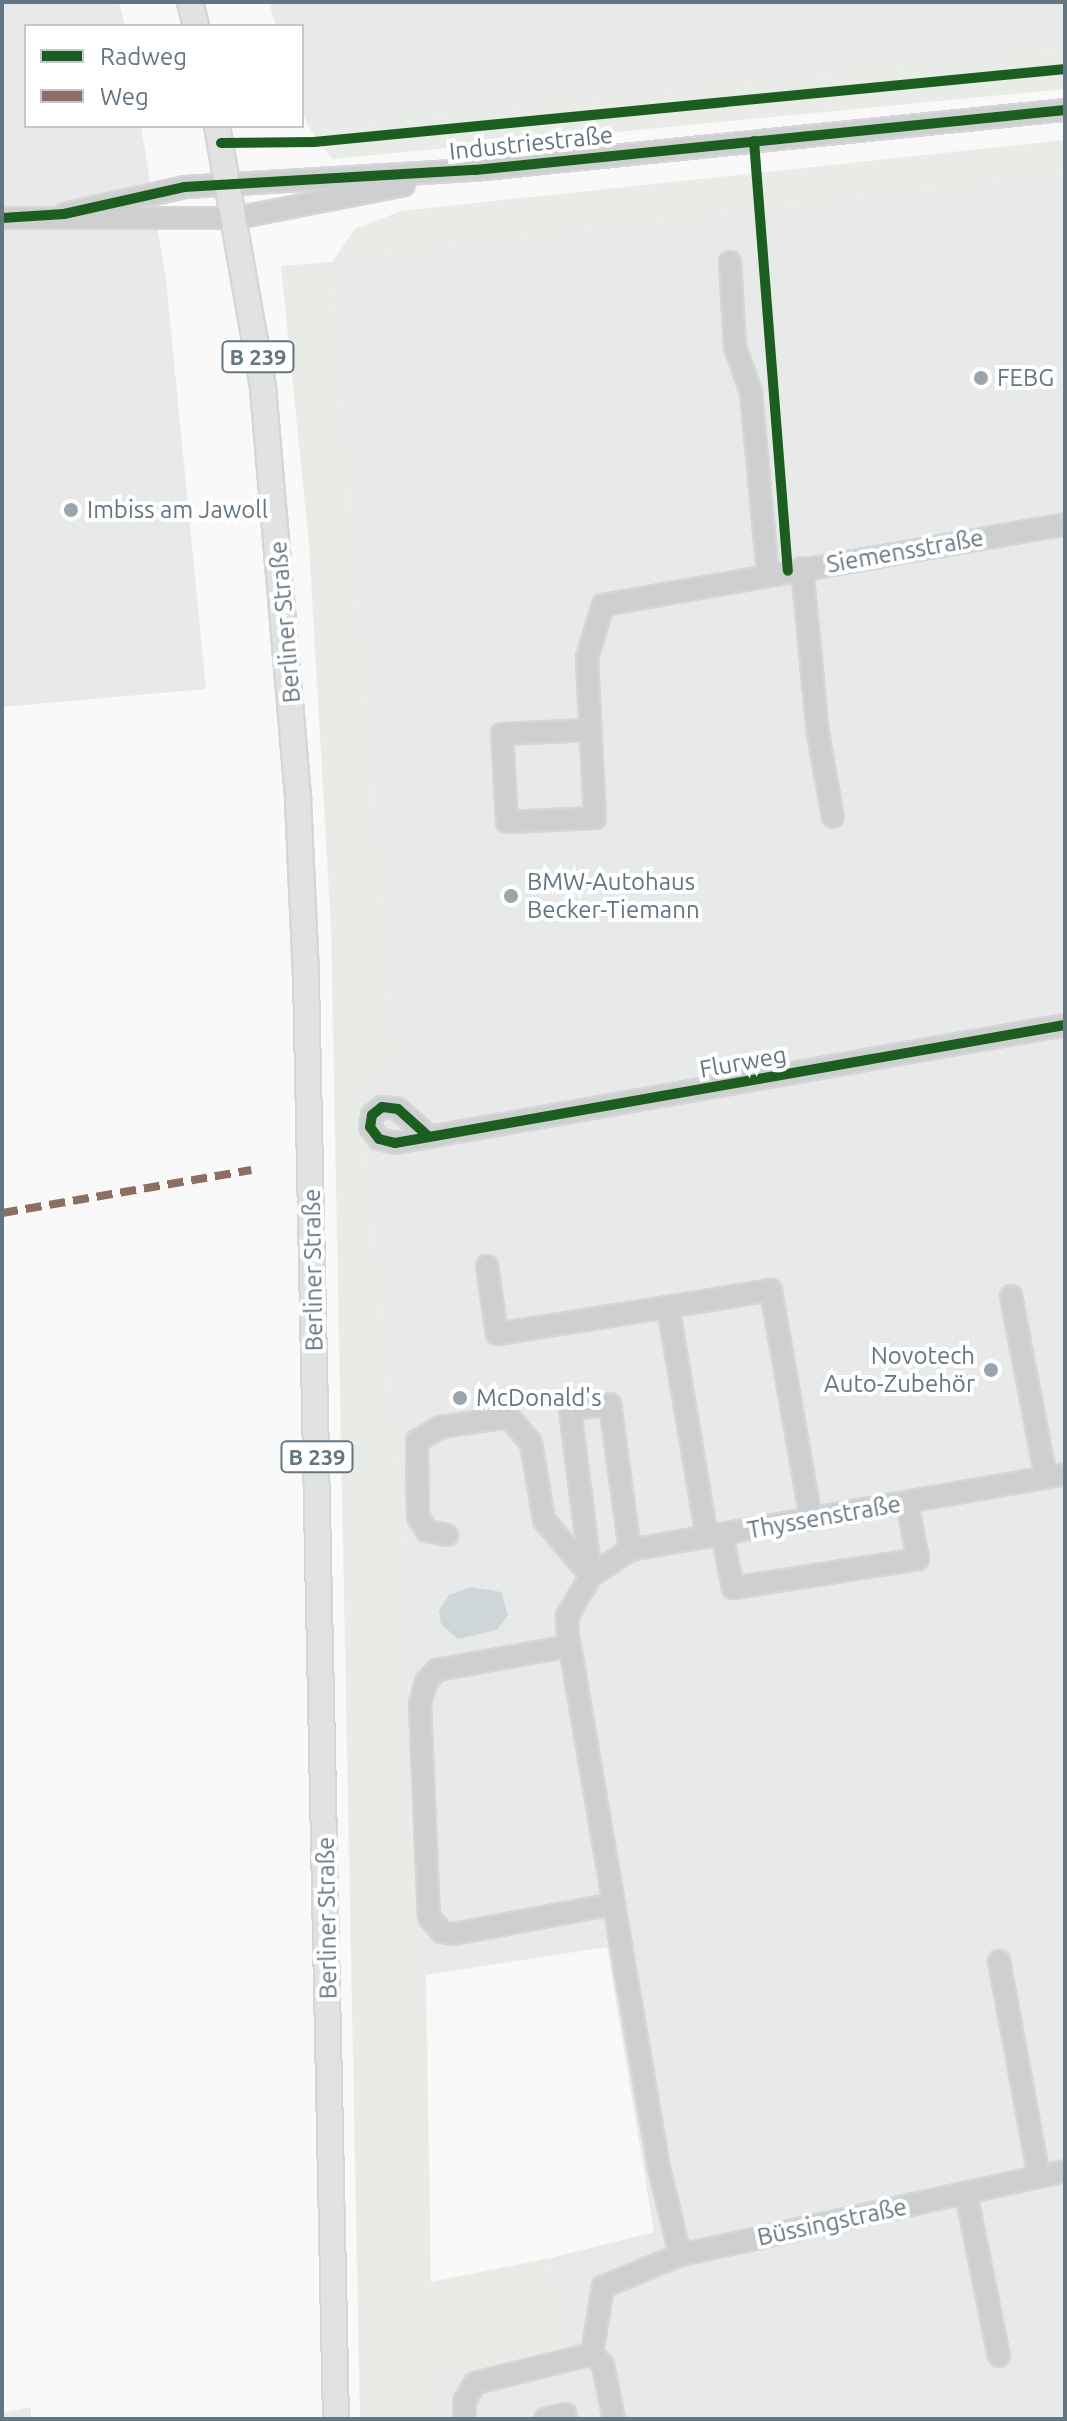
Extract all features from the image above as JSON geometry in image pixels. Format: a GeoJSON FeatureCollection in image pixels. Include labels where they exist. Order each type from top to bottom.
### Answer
{"type":"FeatureCollection","features":[{"type":"Feature","properties":{"kind":"main road"},"geometry":{"type":"LineString","coordinates":[[190,2],[196,24]]}},
{"type":"Feature","properties":{"kind":"main road","name":"Berliner Straße"},"geometry":{"type":"LineString","coordinates":[[217,128],[236,218],[275,496],[306,963],[336,2419]]}},
{"type":"Feature","properties":{"kind":"street","name":"Industriestraße"},"geometry":{"type":"LineString","coordinates":[[64,214],[185,187],[475,170],[1065,110]]}},
{"type":"Feature","properties":{"kind":"street","name":"Industriestraße"},"geometry":{"type":"LineString","coordinates":[[2,218],[64,214],[236,218],[475,170]]}},
{"type":"Feature","properties":{"kind":"street"},"geometry":{"type":"LineString","coordinates":[[730,262],[735,347],[751,392],[768,574]]}},
{"type":"Feature","properties":{"kind":"street","name":"Siemensstraße"},"geometry":{"type":"LineString","coordinates":[[590,730],[587,658],[603,605],[1065,524]]}},
{"type":"Feature","properties":{"kind":"street"},"geometry":{"type":"LineString","coordinates":[[802,568],[818,733],[833,817]]}},
{"type":"Feature","properties":{"kind":"street"},"geometry":{"type":"LineString","coordinates":[[590,730],[595,818],[507,822],[502,734],[590,730]]}},
{"type":"Feature","properties":{"kind":"street","name":"Flurweg"},"geometry":{"type":"LineString","coordinates":[[428,1136],[1065,1025]]}},
{"type":"Feature","properties":{"kind":"street"},"geometry":{"type":"LineString","coordinates":[[487,1266],[497,1334],[771,1290],[811,1520]]}},
{"type":"Feature","properties":{"kind":"street"},"geometry":{"type":"LineString","coordinates":[[1011,1296],[1055,1476]]}},
{"type":"Feature","properties":{"kind":"street"},"geometry":{"type":"LineString","coordinates":[[668,1307],[715,1536],[733,1588],[918,1559],[907,1502]]}},
{"type":"Feature","properties":{"kind":"street"},"geometry":{"type":"LineString","coordinates":[[630,1550],[610,1404],[570,1410],[591,1576],[567,1616],[570,1646],[659,2168],[680,2255]]}},
{"type":"Feature","properties":{"kind":"street"},"geometry":{"type":"LineString","coordinates":[[447,1535],[427,1531],[418,1516],[417,1441],[440,1427],[509,1417],[523,1428],[531,1443],[544,1520],[591,1576]]}},
{"type":"Feature","properties":{"kind":"street","name":"Thyssenstraße"},"geometry":{"type":"LineString","coordinates":[[591,1576],[630,1550],[1055,1476]]}},
{"type":"Feature","properties":{"kind":"street"},"geometry":{"type":"LineString","coordinates":[[570,1646],[437,1670],[426,1682],[420,1705],[429,1917],[442,1932],[453,1934],[614,1904]]}},
{"type":"Feature","properties":{"kind":"street"},"geometry":{"type":"LineString","coordinates":[[999,1961],[1039,2176]]}},
{"type":"Feature","properties":{"kind":"street","name":"Büssingstraße"},"geometry":{"type":"LineString","coordinates":[[592,2354],[603,2287],[680,2255],[1065,2171]]}},
{"type":"Feature","properties":{"kind":"street"},"geometry":{"type":"LineString","coordinates":[[966,2193],[999,2356]]}},
{"type":"Feature","properties":{"kind":"street"},"geometry":{"type":"LineString","coordinates":[[465,2419],[464,2402],[475,2383],[592,2354],[603,2365],[614,2419]]}},
{"type":"Feature","properties":{"kind":"street"},"geometry":{"type":"LineString","coordinates":[[545,2419],[565,2414],[566,2419]]}},
{"type":"Feature","properties":{"kind":"shaded area"},"geometry":{"type":"Polygon","coordinates":[[[2,2],[118,2],[125,24],[24,24],[24,128],[141,128],[166,280],[206,689],[2,707],[2,2]]]}},
{"type":"Feature","properties":{"kind":"shaded area"},"geometry":{"type":"Polygon","coordinates":[[[269,2],[1065,2],[1065,47],[308,127],[304,115],[304,24],[275,24],[269,2]]]}},
{"type":"Feature","properties":{"kind":"shaded area"},"geometry":{"type":"Polygon","coordinates":[[[1065,47],[1065,89],[332,159],[308,127],[1065,47]]]}},
{"type":"Feature","properties":{"kind":"shaded area"},"geometry":{"type":"Polygon","coordinates":[[[1065,140],[1065,175],[332,262],[355,229],[401,211],[1065,140]]]}},
{"type":"Feature","properties":{"kind":"shaded area"},"geometry":{"type":"Polygon","coordinates":[[[1065,175],[1065,2419],[435,2419],[434,2378],[568,2351],[550,2258],[654,2232],[607,1947],[426,1975],[413,1941],[408,1542],[360,1094],[396,1053],[332,262],[1065,175]]]}},
{"type":"Feature","properties":{"kind":"shaded area"},"geometry":{"type":"Polygon","coordinates":[[[332,262],[396,1053],[360,1095],[408,1542],[413,1941],[426,1975],[431,2282],[550,2258],[568,2351],[435,2378],[435,2419],[360,2419],[331,927],[309,544],[281,266],[332,262]]]}},
{"type":"Feature","properties":{"kind":"shaded area"},"geometry":{"type":"Polygon","coordinates":[[[471,1587],[501,1592],[508,1615],[497,1630],[458,1639],[441,1624],[439,1611],[449,1595],[471,1587]]]}},
{"type":"Feature","properties":{"kind":"shaded area"},"geometry":{"type":"Polygon","coordinates":[[[31,2407],[31,2419],[2,2419],[2,2413],[31,2407]]]}},
{"type":"Feature","properties":{"kind":"marked path"},"geometry":{"type":"LineString","coordinates":[[2,1213],[251,1170]]}},
{"type":"Feature","properties":{"kind":"cycle path"},"geometry":{"type":"LineString","coordinates":[[221,143],[314,142],[1065,69]]}},
{"type":"Feature","properties":{"kind":"cycle path"},"geometry":{"type":"LineString","coordinates":[[2,218],[64,214],[185,187],[475,170],[1065,110]]}},
{"type":"Feature","properties":{"kind":"cycle path"},"geometry":{"type":"LineString","coordinates":[[754,141],[788,571]]}},
{"type":"Feature","properties":{"kind":"cycle path"},"geometry":{"type":"LineString","coordinates":[[428,1136],[398,1109],[382,1107],[372,1115],[370,1127],[379,1139],[395,1143],[1065,1025]]}},
{"type":"Feature","properties":{"kind":"place","name":"FEBG"},"geometry":{"type":"Point","coordinates":[981,378]}},
{"type":"Feature","properties":{"kind":"place","name":"Imbiss am Jawoll"},"geometry":{"type":"Point","coordinates":[71,510]}},
{"type":"Feature","properties":{"kind":"place","name":"BMW-Autohaus Becker-Tiemann"},"geometry":{"type":"Point","coordinates":[511,896]}},
{"type":"Feature","properties":{"kind":"place","name":"Novotech Auto-Zubehör"},"geometry":{"type":"Point","coordinates":[991,1370]}},
{"type":"Feature","properties":{"kind":"place","name":"McDonald's"},"geometry":{"type":"Point","coordinates":[460,1398]}}]}
